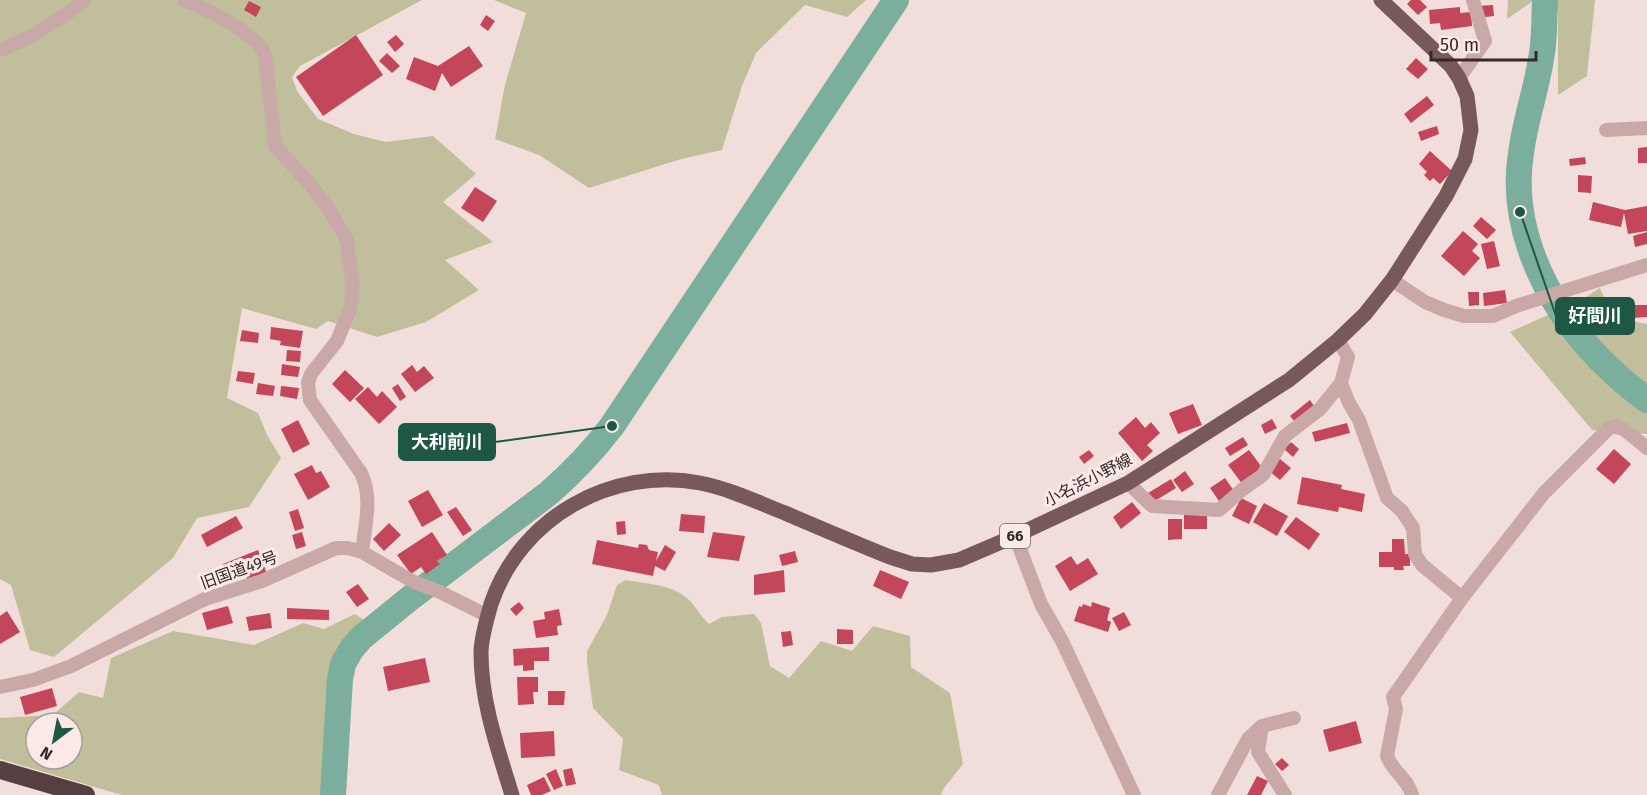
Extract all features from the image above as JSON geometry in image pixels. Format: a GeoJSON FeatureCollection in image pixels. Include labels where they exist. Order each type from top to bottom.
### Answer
{"type":"FeatureCollection","features":[{"type":"Feature","properties":{"kind":"highway"},"geometry":{"type":"LineString","coordinates":[[0,770],[86,795]]}},
{"type":"Feature","properties":{"kind":"main road","name":"小名浜小野線"},"geometry":{"type":"LineString","coordinates":[[512,795],[489,719],[481,651],[488,616],[497,588],[515,557],[534,533],[564,509],[596,492],[630,483],[666,480],[699,483],[734,492],[912,564],[931,565],[959,560],[1128,483],[1289,380],[1338,340],[1365,314],[1392,280],[1446,196],[1465,159],[1471,130],[1467,96],[1459,78],[1450,66],[1380,0]]}},
{"type":"Feature","properties":{"kind":"street"},"geometry":{"type":"LineString","coordinates":[[0,50],[28,38],[85,0]]}},
{"type":"Feature","properties":{"kind":"street"},"geometry":{"type":"LineString","coordinates":[[184,0],[235,27],[261,46],[265,54],[275,146],[327,206],[347,240],[353,288],[350,309],[338,341],[311,374],[308,392],[310,400],[367,485],[369,498],[362,552]]}},
{"type":"Feature","properties":{"kind":"street"},"geometry":{"type":"LineString","coordinates":[[1459,78],[1485,41],[1473,0]]}},
{"type":"Feature","properties":{"kind":"street"},"geometry":{"type":"LineString","coordinates":[[1606,129],[1647,128]]}},
{"type":"Feature","properties":{"kind":"street"},"geometry":{"type":"LineString","coordinates":[[1392,280],[1425,302],[1444,310],[1464,316],[1493,315],[1647,266]]}},
{"type":"Feature","properties":{"kind":"street"},"geometry":{"type":"LineString","coordinates":[[1128,483],[1152,506],[1219,510],[1263,474],[1285,436],[1320,409],[1341,383],[1348,357],[1338,340]]}},
{"type":"Feature","properties":{"kind":"street"},"geometry":{"type":"LineString","coordinates":[[1341,383],[1359,420],[1387,498],[1402,511],[1413,528],[1415,554],[1422,565],[1462,597]]}},
{"type":"Feature","properties":{"kind":"street"},"geometry":{"type":"LineString","coordinates":[[1412,795],[1405,780],[1389,762],[1387,756],[1396,709],[1393,697],[1462,597],[1544,493],[1608,429],[1615,426],[1625,430],[1647,448]]}},
{"type":"Feature","properties":{"kind":"street"},"geometry":{"type":"LineString","coordinates":[[1015,536],[1041,604],[1062,641],[1134,795]]}},
{"type":"Feature","properties":{"kind":"street","name":"旧国道49号"},"geometry":{"type":"LineString","coordinates":[[0,687],[33,680],[70,666],[205,599],[262,581],[336,548],[348,548],[362,552],[418,584],[440,592],[488,616]]}},
{"type":"Feature","properties":{"kind":"street"},"geometry":{"type":"LineString","coordinates":[[1218,795],[1248,740],[1262,726],[1294,718]]}},
{"type":"Feature","properties":{"kind":"street"},"geometry":{"type":"LineString","coordinates":[[1262,726],[1258,752],[1285,795]]}},
{"type":"Feature","properties":{"kind":"shaded area"},"geometry":{"type":"Polygon","coordinates":[[[0,0],[422,0],[300,66],[292,77],[297,91],[318,119],[354,134],[386,142],[433,136],[476,174],[443,202],[493,242],[445,260],[479,290],[426,322],[377,337],[328,321],[316,329],[242,308],[227,398],[258,413],[267,435],[281,458],[249,507],[197,518],[173,558],[54,657],[30,650],[11,585],[0,579],[0,0]]]}},
{"type":"Feature","properties":{"kind":"shaded area"},"geometry":{"type":"Polygon","coordinates":[[[494,0],[866,0],[847,17],[805,5],[756,53],[742,86],[722,150],[681,159],[589,188],[539,155],[495,139],[505,85],[526,13],[494,0]]]}},
{"type":"Feature","properties":{"kind":"shaded area"},"geometry":{"type":"Polygon","coordinates":[[[1508,0],[1595,0],[1587,76],[1558,95],[1558,10],[1533,1],[1507,19],[1508,0]]]}},
{"type":"Feature","properties":{"kind":"shaded area"},"geometry":{"type":"Polygon","coordinates":[[[1600,288],[1608,303],[1618,313],[1631,320],[1647,324],[1647,434],[1592,430],[1510,332],[1581,300],[1600,288]]]}},
{"type":"Feature","properties":{"kind":"shaded area"},"geometry":{"type":"Polygon","coordinates":[[[626,580],[658,585],[680,593],[690,601],[709,624],[722,617],[754,614],[761,623],[770,666],[789,678],[821,641],[852,651],[873,626],[910,636],[911,667],[950,693],[963,764],[941,795],[662,795],[659,785],[619,770],[623,739],[593,708],[587,651],[607,615],[617,585],[626,580]]]}},
{"type":"Feature","properties":{"kind":"shaded area"},"geometry":{"type":"Polygon","coordinates":[[[355,614],[364,620],[347,648],[332,700],[326,760],[328,795],[122,795],[41,771],[84,771],[84,711],[58,711],[79,692],[103,698],[111,658],[173,631],[254,645],[303,623],[324,629],[355,614]]]}},
{"type":"Feature","properties":{"kind":"shaded area"},"geometry":{"type":"Polygon","coordinates":[[[24,717],[24,766],[0,759],[0,718],[24,717]]]}},
{"type":"Feature","properties":{"kind":"building"},"geometry":{"type":"Polygon","coordinates":[[[1411,0],[1420,0],[1427,7],[1418,15],[1407,4],[1411,0]]]}},
{"type":"Feature","properties":{"kind":"building"},"geometry":{"type":"Polygon","coordinates":[[[249,1],[261,7],[256,17],[244,10],[249,1]]]}},
{"type":"Feature","properties":{"kind":"building"},"geometry":{"type":"Polygon","coordinates":[[[1493,5],[1494,16],[1477,18],[1476,6],[1493,5]]]}},
{"type":"Feature","properties":{"kind":"building"},"geometry":{"type":"Polygon","coordinates":[[[1460,7],[1460,13],[1471,12],[1472,26],[1441,30],[1440,23],[1430,24],[1429,10],[1460,7]]]}},
{"type":"Feature","properties":{"kind":"building"},"geometry":{"type":"Polygon","coordinates":[[[486,15],[495,21],[488,31],[480,25],[486,15]]]}},
{"type":"Feature","properties":{"kind":"building"},"geometry":{"type":"Polygon","coordinates":[[[356,35],[383,75],[323,116],[296,77],[356,35]]]}},
{"type":"Feature","properties":{"kind":"building"},"geometry":{"type":"Polygon","coordinates":[[[396,35],[404,44],[395,52],[387,42],[396,35]]]}},
{"type":"Feature","properties":{"kind":"building"},"geometry":{"type":"Polygon","coordinates":[[[469,46],[483,66],[451,87],[442,73],[435,91],[406,79],[414,57],[438,66],[469,46]]]}},
{"type":"Feature","properties":{"kind":"building"},"geometry":{"type":"Polygon","coordinates":[[[387,53],[400,66],[392,73],[379,61],[387,53]]]}},
{"type":"Feature","properties":{"kind":"building"},"geometry":{"type":"Polygon","coordinates":[[[1416,58],[1428,69],[1418,79],[1406,69],[1416,58]]]}},
{"type":"Feature","properties":{"kind":"building"},"geometry":{"type":"Polygon","coordinates":[[[1427,96],[1434,105],[1411,123],[1404,114],[1427,96]]]}},
{"type":"Feature","properties":{"kind":"building"},"geometry":{"type":"Polygon","coordinates":[[[1437,126],[1439,134],[1421,141],[1418,132],[1437,126]]]}},
{"type":"Feature","properties":{"kind":"building"},"geometry":{"type":"Polygon","coordinates":[[[1647,147],[1647,163],[1638,163],[1638,148],[1647,147]]]}},
{"type":"Feature","properties":{"kind":"building"},"geometry":{"type":"Polygon","coordinates":[[[1430,151],[1452,171],[1440,184],[1433,178],[1430,181],[1424,175],[1427,172],[1419,164],[1430,151]]]}},
{"type":"Feature","properties":{"kind":"building"},"geometry":{"type":"Polygon","coordinates":[[[1585,157],[1586,164],[1570,166],[1569,159],[1585,157]]]}},
{"type":"Feature","properties":{"kind":"building"},"geometry":{"type":"Polygon","coordinates":[[[1578,175],[1592,176],[1591,193],[1578,192],[1578,175]]]}},
{"type":"Feature","properties":{"kind":"building"},"geometry":{"type":"Polygon","coordinates":[[[475,187],[497,201],[483,222],[461,208],[475,187]]]}},
{"type":"Feature","properties":{"kind":"building"},"geometry":{"type":"Polygon","coordinates":[[[1593,202],[1625,210],[1647,206],[1647,231],[1628,234],[1624,213],[1621,227],[1589,220],[1593,202]]]}},
{"type":"Feature","properties":{"kind":"building"},"geometry":{"type":"Polygon","coordinates":[[[1481,217],[1496,230],[1487,239],[1473,226],[1481,217]]]}},
{"type":"Feature","properties":{"kind":"building"},"geometry":{"type":"Polygon","coordinates":[[[1463,231],[1478,244],[1472,251],[1480,258],[1464,276],[1441,256],[1463,231]]]}},
{"type":"Feature","properties":{"kind":"building"},"geometry":{"type":"Polygon","coordinates":[[[1647,232],[1647,244],[1635,247],[1633,236],[1647,232]]]}},
{"type":"Feature","properties":{"kind":"building"},"geometry":{"type":"Polygon","coordinates":[[[1494,241],[1500,266],[1487,269],[1481,244],[1494,241]]]}},
{"type":"Feature","properties":{"kind":"building"},"geometry":{"type":"Polygon","coordinates":[[[1505,290],[1507,303],[1484,306],[1483,293],[1505,290]]]}},
{"type":"Feature","properties":{"kind":"building"},"geometry":{"type":"Polygon","coordinates":[[[1468,292],[1479,292],[1479,305],[1469,306],[1468,292]]]}},
{"type":"Feature","properties":{"kind":"building"},"geometry":{"type":"Polygon","coordinates":[[[1632,305],[1647,305],[1647,317],[1632,318],[1632,305]]]}},
{"type":"Feature","properties":{"kind":"building"},"geometry":{"type":"Polygon","coordinates":[[[271,327],[303,331],[300,348],[280,345],[281,341],[270,339],[271,327]]]}},
{"type":"Feature","properties":{"kind":"building"},"geometry":{"type":"Polygon","coordinates":[[[242,330],[259,333],[258,343],[240,341],[242,330]]]}},
{"type":"Feature","properties":{"kind":"building"},"geometry":{"type":"Polygon","coordinates":[[[287,350],[301,351],[300,362],[286,361],[287,350]]]}},
{"type":"Feature","properties":{"kind":"building"},"geometry":{"type":"Polygon","coordinates":[[[282,364],[300,367],[298,377],[281,375],[282,364]]]}},
{"type":"Feature","properties":{"kind":"building"},"geometry":{"type":"Polygon","coordinates":[[[412,365],[417,372],[424,366],[434,378],[415,392],[401,374],[412,365]]]}},
{"type":"Feature","properties":{"kind":"building"},"geometry":{"type":"Polygon","coordinates":[[[345,370],[364,388],[350,402],[332,384],[345,370]]]}},
{"type":"Feature","properties":{"kind":"building"},"geometry":{"type":"Polygon","coordinates":[[[238,371],[255,373],[253,384],[236,381],[238,371]]]}},
{"type":"Feature","properties":{"kind":"building"},"geometry":{"type":"Polygon","coordinates":[[[258,383],[275,386],[273,396],[256,394],[258,383]]]}},
{"type":"Feature","properties":{"kind":"building"},"geometry":{"type":"Polygon","coordinates":[[[398,384],[406,397],[400,401],[392,388],[398,384]]]}},
{"type":"Feature","properties":{"kind":"building"},"geometry":{"type":"Polygon","coordinates":[[[281,386],[299,388],[297,399],[280,396],[281,386]]]}},
{"type":"Feature","properties":{"kind":"building"},"geometry":{"type":"Polygon","coordinates":[[[368,387],[377,397],[382,391],[397,407],[379,424],[355,399],[368,387]]]}},
{"type":"Feature","properties":{"kind":"building"},"geometry":{"type":"Polygon","coordinates":[[[1310,400],[1314,406],[1295,422],[1290,416],[1310,400]]]}},
{"type":"Feature","properties":{"kind":"building"},"geometry":{"type":"Polygon","coordinates":[[[1193,404],[1202,425],[1178,434],[1169,413],[1193,404]]]}},
{"type":"Feature","properties":{"kind":"building"},"geometry":{"type":"Polygon","coordinates":[[[1136,417],[1145,428],[1151,422],[1160,433],[1147,445],[1153,451],[1142,461],[1118,433],[1136,417]]]}},
{"type":"Feature","properties":{"kind":"building"},"geometry":{"type":"Polygon","coordinates":[[[1272,419],[1277,428],[1265,434],[1261,425],[1272,419]]]}},
{"type":"Feature","properties":{"kind":"building"},"geometry":{"type":"Polygon","coordinates":[[[298,420],[310,444],[293,453],[281,429],[298,420]]]}},
{"type":"Feature","properties":{"kind":"building"},"geometry":{"type":"Polygon","coordinates":[[[1347,423],[1350,433],[1315,442],[1312,432],[1347,423]]]}},
{"type":"Feature","properties":{"kind":"building"},"geometry":{"type":"Polygon","coordinates":[[[1243,437],[1248,445],[1230,456],[1225,448],[1243,437]]]}},
{"type":"Feature","properties":{"kind":"building"},"geometry":{"type":"Polygon","coordinates":[[[1291,442],[1299,449],[1293,457],[1284,449],[1291,442]]]}},
{"type":"Feature","properties":{"kind":"building"},"geometry":{"type":"Polygon","coordinates":[[[1614,449],[1631,464],[1614,484],[1596,469],[1614,449]]]}},
{"type":"Feature","properties":{"kind":"building"},"geometry":{"type":"Polygon","coordinates":[[[1089,450],[1094,456],[1084,464],[1079,457],[1089,450]]]}},
{"type":"Feature","properties":{"kind":"building"},"geometry":{"type":"Polygon","coordinates":[[[1249,450],[1264,470],[1243,485],[1228,465],[1249,450]]]}},
{"type":"Feature","properties":{"kind":"building"},"geometry":{"type":"Polygon","coordinates":[[[1280,459],[1291,468],[1280,480],[1269,471],[1280,459]]]}},
{"type":"Feature","properties":{"kind":"building"},"geometry":{"type":"Polygon","coordinates":[[[312,465],[316,473],[321,471],[330,487],[308,500],[294,474],[312,465]]]}},
{"type":"Feature","properties":{"kind":"building"},"geometry":{"type":"Polygon","coordinates":[[[1185,471],[1194,484],[1182,492],[1173,480],[1185,471]]]}},
{"type":"Feature","properties":{"kind":"building"},"geometry":{"type":"Polygon","coordinates":[[[1302,477],[1342,485],[1341,489],[1365,494],[1362,512],[1339,507],[1338,512],[1297,504],[1302,477]]]}},
{"type":"Feature","properties":{"kind":"building"},"geometry":{"type":"Polygon","coordinates":[[[1225,478],[1234,491],[1219,501],[1210,488],[1225,478]]]}},
{"type":"Feature","properties":{"kind":"building"},"geometry":{"type":"Polygon","coordinates":[[[1171,479],[1176,488],[1153,502],[1148,493],[1171,479]]]}},
{"type":"Feature","properties":{"kind":"building"},"geometry":{"type":"Polygon","coordinates":[[[428,490],[443,515],[422,527],[408,501],[428,490]]]}},
{"type":"Feature","properties":{"kind":"building"},"geometry":{"type":"Polygon","coordinates":[[[1241,498],[1257,506],[1249,524],[1232,516],[1241,498]]]}},
{"type":"Feature","properties":{"kind":"building"},"geometry":{"type":"Polygon","coordinates":[[[1132,502],[1141,513],[1121,529],[1113,517],[1132,502]]]}},
{"type":"Feature","properties":{"kind":"building"},"geometry":{"type":"Polygon","coordinates":[[[1264,503],[1288,516],[1277,536],[1253,522],[1264,503]]]}},
{"type":"Feature","properties":{"kind":"building"},"geometry":{"type":"Polygon","coordinates":[[[456,507],[472,530],[463,536],[447,512],[456,507]]]}},
{"type":"Feature","properties":{"kind":"building"},"geometry":{"type":"Polygon","coordinates":[[[298,509],[304,528],[295,531],[289,512],[298,509]]]}},
{"type":"Feature","properties":{"kind":"building"},"geometry":{"type":"Polygon","coordinates":[[[681,514],[705,516],[704,533],[679,531],[681,514]]]}},
{"type":"Feature","properties":{"kind":"building"},"geometry":{"type":"Polygon","coordinates":[[[1184,515],[1207,515],[1207,529],[1184,529],[1184,515]]]}},
{"type":"Feature","properties":{"kind":"building"},"geometry":{"type":"Polygon","coordinates":[[[236,516],[243,528],[207,547],[201,535],[236,516]]]}},
{"type":"Feature","properties":{"kind":"building"},"geometry":{"type":"Polygon","coordinates":[[[1296,517],[1320,534],[1309,550],[1284,532],[1296,517]]]}},
{"type":"Feature","properties":{"kind":"building"},"geometry":{"type":"Polygon","coordinates":[[[1168,519],[1182,519],[1182,539],[1168,540],[1168,519]]]}},
{"type":"Feature","properties":{"kind":"building"},"geometry":{"type":"Polygon","coordinates":[[[625,521],[626,534],[617,535],[616,522],[625,521]]]}},
{"type":"Feature","properties":{"kind":"building"},"geometry":{"type":"Polygon","coordinates":[[[389,523],[401,535],[384,551],[373,539],[389,523]]]}},
{"type":"Feature","properties":{"kind":"building"},"geometry":{"type":"Polygon","coordinates":[[[302,532],[306,546],[296,549],[292,535],[302,532]]]}},
{"type":"Feature","properties":{"kind":"building"},"geometry":{"type":"Polygon","coordinates":[[[432,532],[447,555],[437,561],[440,564],[426,574],[421,567],[411,574],[397,555],[432,532]]]}},
{"type":"Feature","properties":{"kind":"building"},"geometry":{"type":"Polygon","coordinates":[[[713,532],[745,536],[739,561],[707,557],[713,532]]]}},
{"type":"Feature","properties":{"kind":"building"},"geometry":{"type":"Polygon","coordinates":[[[1392,539],[1404,539],[1405,554],[1410,554],[1410,566],[1403,566],[1404,570],[1379,567],[1379,552],[1392,552],[1392,539]]]}},
{"type":"Feature","properties":{"kind":"building"},"geometry":{"type":"Polygon","coordinates":[[[597,540],[638,548],[639,544],[647,545],[649,550],[658,552],[656,561],[665,545],[676,552],[665,571],[655,566],[653,576],[592,564],[597,540]]]}},
{"type":"Feature","properties":{"kind":"building"},"geometry":{"type":"Polygon","coordinates":[[[258,550],[267,574],[248,582],[246,575],[230,582],[223,564],[258,550]]]}},
{"type":"Feature","properties":{"kind":"building"},"geometry":{"type":"Polygon","coordinates":[[[795,551],[798,562],[782,566],[779,555],[795,551]]]}},
{"type":"Feature","properties":{"kind":"building"},"geometry":{"type":"Polygon","coordinates":[[[1071,556],[1077,565],[1088,558],[1098,574],[1070,591],[1055,566],[1071,556]]]}},
{"type":"Feature","properties":{"kind":"building"},"geometry":{"type":"Polygon","coordinates":[[[784,570],[785,592],[754,595],[754,575],[784,570]]]}},
{"type":"Feature","properties":{"kind":"building"},"geometry":{"type":"Polygon","coordinates":[[[880,570],[909,582],[901,599],[873,586],[880,570]]]}},
{"type":"Feature","properties":{"kind":"building"},"geometry":{"type":"Polygon","coordinates":[[[358,584],[369,599],[357,607],[346,592],[358,584]]]}},
{"type":"Feature","properties":{"kind":"building"},"geometry":{"type":"Polygon","coordinates":[[[519,602],[524,608],[516,616],[510,609],[519,602]]]}},
{"type":"Feature","properties":{"kind":"building"},"geometry":{"type":"Polygon","coordinates":[[[1092,602],[1110,608],[1107,620],[1111,622],[1108,632],[1074,621],[1079,606],[1082,607],[1083,604],[1091,607],[1092,602]]]}},
{"type":"Feature","properties":{"kind":"building"},"geometry":{"type":"Polygon","coordinates":[[[228,606],[233,623],[207,630],[202,613],[228,606]]]}},
{"type":"Feature","properties":{"kind":"building"},"geometry":{"type":"Polygon","coordinates":[[[287,608],[329,610],[329,620],[287,619],[287,608]]]}},
{"type":"Feature","properties":{"kind":"building"},"geometry":{"type":"Polygon","coordinates":[[[559,609],[562,625],[557,626],[558,635],[536,638],[533,621],[545,619],[544,612],[559,609]]]}},
{"type":"Feature","properties":{"kind":"building"},"geometry":{"type":"Polygon","coordinates":[[[7,611],[20,632],[0,644],[0,616],[7,611]]]}},
{"type":"Feature","properties":{"kind":"building"},"geometry":{"type":"Polygon","coordinates":[[[1124,612],[1131,625],[1119,631],[1112,618],[1124,612]]]}},
{"type":"Feature","properties":{"kind":"building"},"geometry":{"type":"Polygon","coordinates":[[[270,613],[272,628],[249,631],[246,617],[270,613]]]}},
{"type":"Feature","properties":{"kind":"building"},"geometry":{"type":"Polygon","coordinates":[[[837,629],[853,630],[853,644],[837,644],[837,629]]]}},
{"type":"Feature","properties":{"kind":"building"},"geometry":{"type":"Polygon","coordinates":[[[791,631],[793,645],[783,647],[781,632],[791,631]]]}},
{"type":"Feature","properties":{"kind":"building"},"geometry":{"type":"Polygon","coordinates":[[[549,647],[549,661],[534,661],[534,670],[523,671],[523,665],[514,666],[513,649],[549,647]]]}},
{"type":"Feature","properties":{"kind":"building"},"geometry":{"type":"Polygon","coordinates":[[[425,658],[430,682],[388,691],[383,667],[425,658]]]}},
{"type":"Feature","properties":{"kind":"building"},"geometry":{"type":"Polygon","coordinates":[[[517,677],[538,677],[538,692],[533,692],[534,704],[518,705],[517,677]]]}},
{"type":"Feature","properties":{"kind":"building"},"geometry":{"type":"Polygon","coordinates":[[[52,688],[57,706],[39,711],[24,711],[20,697],[52,688]]]}},
{"type":"Feature","properties":{"kind":"building"},"geometry":{"type":"Polygon","coordinates":[[[548,691],[565,691],[564,705],[548,705],[548,691]]]}},
{"type":"Feature","properties":{"kind":"building"},"geometry":{"type":"Polygon","coordinates":[[[1356,721],[1362,743],[1329,752],[1323,730],[1356,721]]]}},
{"type":"Feature","properties":{"kind":"building"},"geometry":{"type":"Polygon","coordinates":[[[554,731],[555,756],[521,758],[520,733],[554,731]]]}},
{"type":"Feature","properties":{"kind":"building"},"geometry":{"type":"Polygon","coordinates":[[[1282,758],[1289,765],[1282,771],[1275,764],[1282,758]]]}},
{"type":"Feature","properties":{"kind":"building"},"geometry":{"type":"Polygon","coordinates":[[[572,768],[576,784],[566,786],[563,770],[572,768]]]}},
{"type":"Feature","properties":{"kind":"building"},"geometry":{"type":"Polygon","coordinates":[[[556,769],[563,786],[554,790],[546,774],[556,769]]]}},
{"type":"Feature","properties":{"kind":"building"},"geometry":{"type":"Polygon","coordinates":[[[1257,776],[1268,781],[1261,795],[1247,795],[1257,776]]]}},
{"type":"Feature","properties":{"kind":"building"},"geometry":{"type":"Polygon","coordinates":[[[544,777],[551,791],[542,795],[531,795],[527,785],[544,777]]]}},
{"type":"Feature","properties":{"kind":"waterway"},"geometry":{"type":"LineString","coordinates":[[333,795],[340,679],[343,664],[351,650],[361,638],[409,599],[549,493],[598,444],[896,0]]}},
{"type":"Feature","properties":{"kind":"waterway"},"geometry":{"type":"LineString","coordinates":[[1545,0],[1542,52],[1521,153],[1519,183],[1521,214],[1540,272],[1571,326],[1612,371],[1647,400]]}},
{"type":"Feature","properties":{"kind":"place","name":"好間川"},"geometry":{"type":"Point","coordinates":[1520,212]}},
{"type":"Feature","properties":{"kind":"place","name":"大利前川"},"geometry":{"type":"Point","coordinates":[612,426]}}]}
